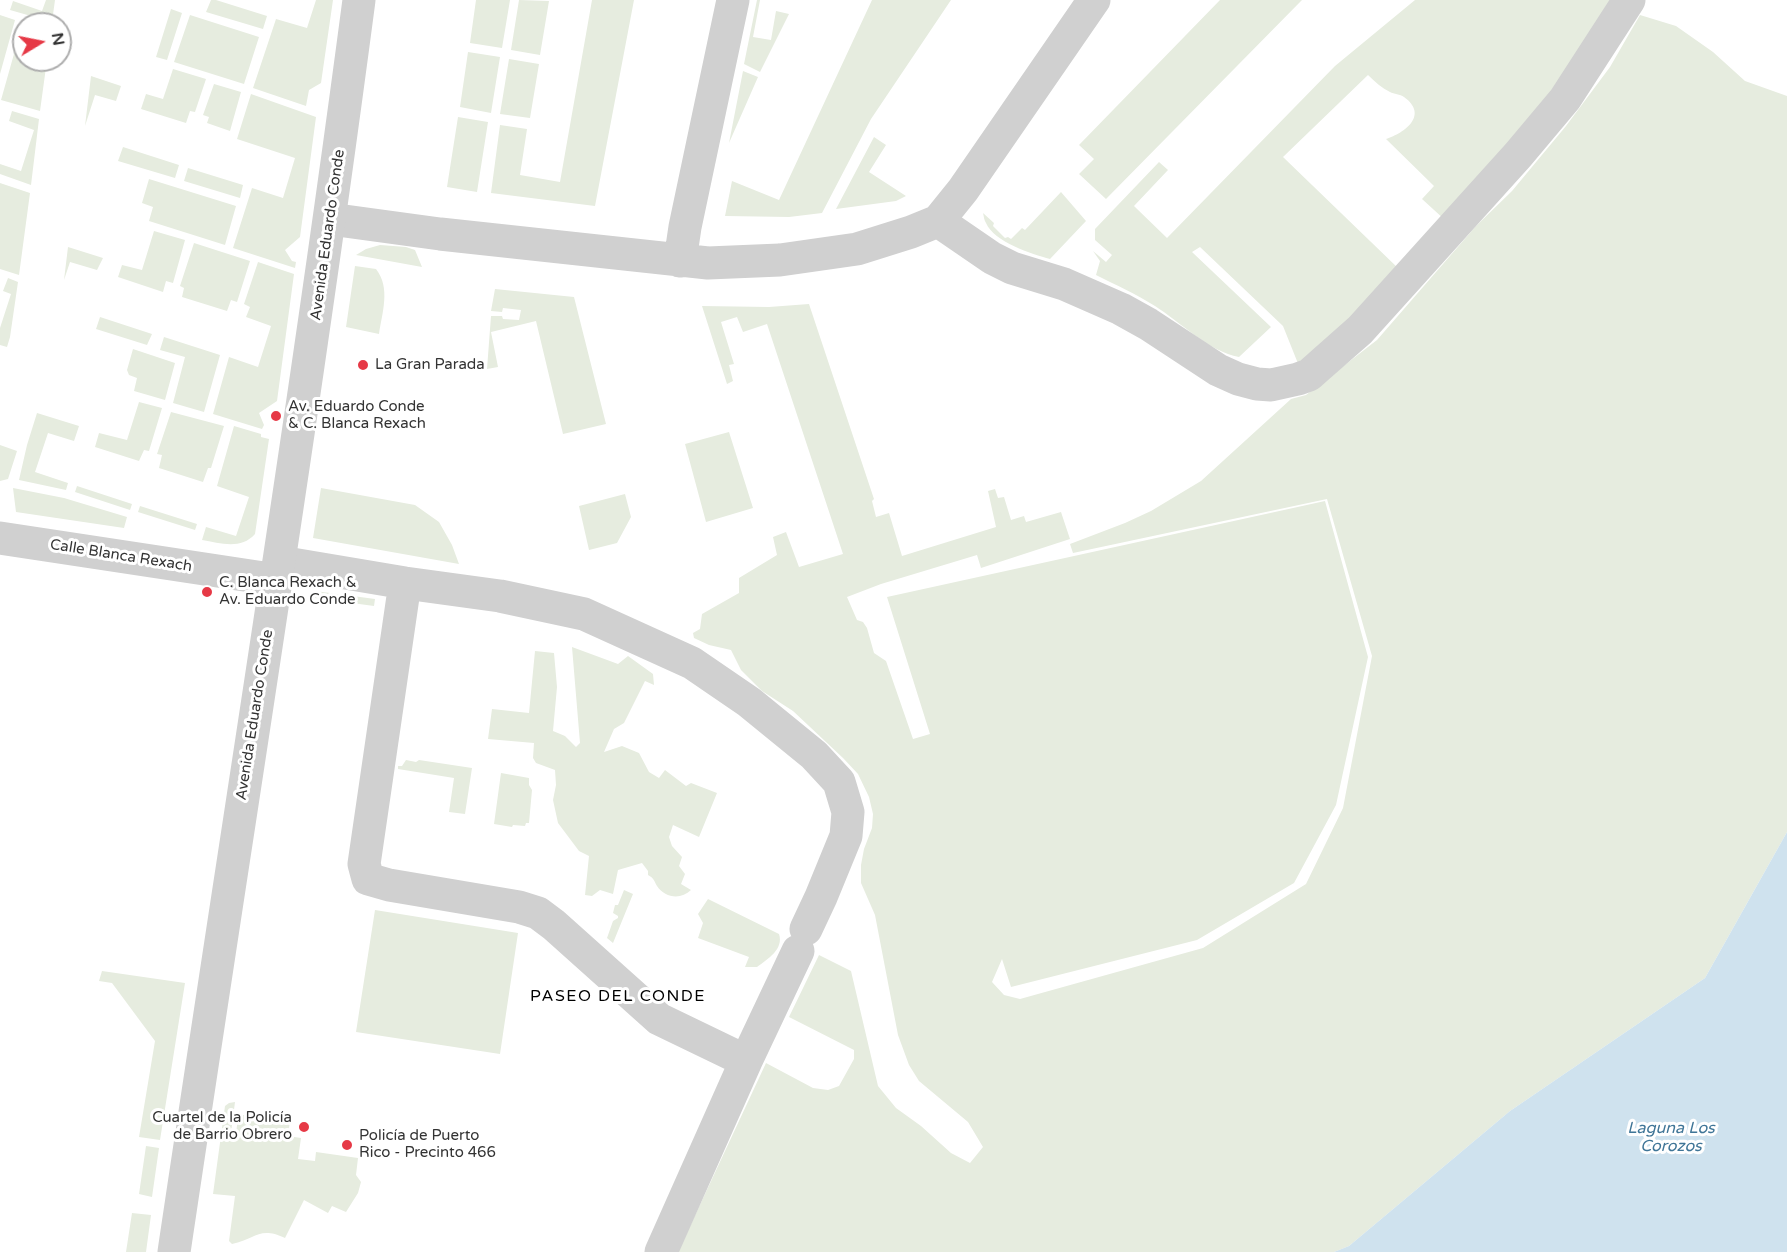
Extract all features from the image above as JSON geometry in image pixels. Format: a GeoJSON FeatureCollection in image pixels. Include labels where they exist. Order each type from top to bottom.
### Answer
{"type":"FeatureCollection","features":[{"type":"Feature","properties":{"kind":"street","name":"Avenida Eduardo Conde"},"geometry":{"type":"LineString","coordinates":[[174,1252],[279,571],[359,0]]}},
{"type":"Feature","properties":{"kind":"street"},"geometry":{"type":"LineString","coordinates":[[680,261],[685,227],[733,0]]}},
{"type":"Feature","properties":{"kind":"street"},"geometry":{"type":"LineString","coordinates":[[330,219],[440,234],[708,263],[755,262],[857,249],[938,221],[963,190],[1094,0]]}},
{"type":"Feature","properties":{"kind":"street"},"geometry":{"type":"LineString","coordinates":[[938,221],[992,258],[1012,268],[1074,288],[1121,309],[1218,370],[1238,379],[1271,385],[1298,379],[1309,375],[1359,330],[1518,155],[1565,99],[1629,0]]}},
{"type":"Feature","properties":{"kind":"street","name":"Calle Blanca Rexach"},"geometry":{"type":"LineString","coordinates":[[0,538],[279,571],[405,583],[500,597],[584,614],[692,663],[748,702],[814,755],[839,782],[848,812],[846,836],[802,940],[661,1252]]}},
{"type":"Feature","properties":{"kind":"street"},"geometry":{"type":"LineString","coordinates":[[405,583],[364,864],[368,879],[389,885],[519,907],[538,913],[659,1019],[746,1061]]}},
{"type":"Feature","properties":{"kind":"shaded area"},"geometry":{"type":"Polygon","coordinates":[[[46,0],[55,0],[53,12],[10,10],[13,1],[42,11],[46,0]]]}},
{"type":"Feature","properties":{"kind":"shaded area"},"geometry":{"type":"Polygon","coordinates":[[[211,0],[267,16],[263,29],[206,12],[211,0]]]}},
{"type":"Feature","properties":{"kind":"shaded area"},"geometry":{"type":"Polygon","coordinates":[[[316,0],[333,0],[321,83],[309,90],[306,106],[253,88],[276,19],[307,28],[316,0]]]}},
{"type":"Feature","properties":{"kind":"shaded area"},"geometry":{"type":"Polygon","coordinates":[[[476,0],[510,0],[502,48],[470,43],[476,0]]]}},
{"type":"Feature","properties":{"kind":"shaded area"},"geometry":{"type":"Polygon","coordinates":[[[519,0],[549,1],[540,55],[511,50],[519,0]]]}},
{"type":"Feature","properties":{"kind":"shaded area"},"geometry":{"type":"Polygon","coordinates":[[[592,0],[634,0],[595,206],[491,193],[500,125],[527,129],[520,175],[560,182],[592,0]]]}},
{"type":"Feature","properties":{"kind":"shaded area"},"geometry":{"type":"Polygon","coordinates":[[[757,0],[760,0],[753,37],[771,40],[776,11],[789,14],[760,72],[744,64],[757,0]]]}},
{"type":"Feature","properties":{"kind":"shaded area"},"geometry":{"type":"Polygon","coordinates":[[[872,0],[951,0],[871,119],[822,213],[789,217],[725,216],[732,181],[779,200],[872,0]]]}},
{"type":"Feature","properties":{"kind":"shaded area"},"geometry":{"type":"Polygon","coordinates":[[[1220,0],[1302,0],[1106,199],[1079,174],[1094,159],[1079,145],[1220,0]]]}},
{"type":"Feature","properties":{"kind":"shaded area"},"geometry":{"type":"Polygon","coordinates":[[[1415,0],[1610,0],[1563,78],[1445,220],[1422,199],[1434,186],[1386,139],[1407,128],[1412,122],[1414,110],[1411,104],[1402,96],[1384,89],[1368,75],[1283,157],[1399,269],[1375,300],[1299,366],[1283,326],[1200,247],[1192,252],[1271,327],[1239,357],[1217,349],[1155,306],[1096,275],[1100,261],[1093,251],[1106,262],[1112,255],[1095,240],[1095,229],[1159,162],[1168,170],[1134,206],[1167,238],[1335,66],[1415,0]]]}},
{"type":"Feature","properties":{"kind":"shaded area"},"geometry":{"type":"Polygon","coordinates":[[[171,9],[182,13],[167,60],[156,57],[171,9]]]}},
{"type":"Feature","properties":{"kind":"shaded area"},"geometry":{"type":"Polygon","coordinates":[[[0,15],[12,19],[12,31],[0,74],[0,15]]]}},
{"type":"Feature","properties":{"kind":"shaded area"},"geometry":{"type":"Polygon","coordinates":[[[190,15],[259,37],[244,84],[174,62],[190,15]]]}},
{"type":"Feature","properties":{"kind":"shaded area"},"geometry":{"type":"Polygon","coordinates":[[[1640,15],[1676,26],[1713,52],[1745,81],[1787,96],[1787,832],[1705,978],[1510,1111],[1349,1246],[1334,1252],[678,1252],[766,1063],[813,1088],[828,1090],[839,1086],[854,1059],[854,1050],[789,1017],[819,955],[851,971],[878,1086],[896,1108],[921,1126],[951,1153],[970,1163],[983,1147],[968,1122],[919,1081],[909,1065],[898,1035],[875,915],[861,883],[861,865],[872,828],[873,814],[869,797],[858,774],[793,711],[762,691],[741,670],[731,650],[709,645],[694,638],[693,633],[700,629],[702,614],[739,593],[739,578],[777,555],[773,537],[786,532],[799,567],[843,554],[767,324],[743,332],[737,317],[721,322],[734,364],[729,365],[733,381],[727,384],[702,306],[769,307],[809,304],[874,499],[872,501],[876,517],[889,513],[902,556],[996,527],[988,491],[995,489],[998,498],[1004,497],[1011,520],[1024,516],[1026,522],[1061,512],[1070,539],[981,568],[977,555],[881,584],[847,597],[857,620],[863,622],[867,628],[874,653],[886,661],[913,739],[930,734],[887,597],[1325,501],[1368,657],[1336,805],[1294,883],[1197,940],[1011,987],[1002,959],[992,982],[1004,995],[1020,999],[1203,948],[1306,884],[1343,808],[1372,656],[1327,499],[1073,553],[1070,544],[1151,511],[1201,481],[1291,399],[1306,395],[1377,340],[1476,226],[1512,191],[1566,126],[1610,67],[1640,15]]]}},
{"type":"Feature","properties":{"kind":"shaded area"},"geometry":{"type":"Polygon","coordinates":[[[468,52],[500,57],[491,113],[460,107],[468,52]]]}},
{"type":"Feature","properties":{"kind":"shaded area"},"geometry":{"type":"Polygon","coordinates":[[[509,59],[539,64],[530,118],[500,114],[509,59]]]}},
{"type":"Feature","properties":{"kind":"shaded area"},"geometry":{"type":"Polygon","coordinates":[[[12,61],[12,72],[45,72],[40,111],[1,100],[12,61]]]}},
{"type":"Feature","properties":{"kind":"shaded area"},"geometry":{"type":"Polygon","coordinates":[[[173,69],[206,79],[195,112],[190,111],[186,123],[141,109],[146,94],[163,99],[173,69]]]}},
{"type":"Feature","properties":{"kind":"shaded area"},"geometry":{"type":"Polygon","coordinates":[[[743,71],[758,77],[729,143],[743,71]]]}},
{"type":"Feature","properties":{"kind":"shaded area"},"geometry":{"type":"Polygon","coordinates":[[[91,76],[121,86],[116,101],[95,95],[85,126],[91,76]]]}},
{"type":"Feature","properties":{"kind":"shaded area"},"geometry":{"type":"Polygon","coordinates":[[[214,84],[241,92],[230,131],[207,123],[209,117],[203,115],[214,84]]]}},
{"type":"Feature","properties":{"kind":"shaded area"},"geometry":{"type":"Polygon","coordinates":[[[251,94],[316,117],[300,237],[285,250],[292,261],[296,262],[295,268],[233,248],[252,188],[283,198],[295,158],[237,139],[251,94]]]}},
{"type":"Feature","properties":{"kind":"shaded area"},"geometry":{"type":"Polygon","coordinates":[[[12,111],[39,119],[31,185],[0,174],[0,164],[21,171],[34,130],[9,121],[12,111]]]}},
{"type":"Feature","properties":{"kind":"shaded area"},"geometry":{"type":"Polygon","coordinates":[[[458,117],[488,122],[477,192],[447,187],[458,117]]]}},
{"type":"Feature","properties":{"kind":"shaded area"},"geometry":{"type":"Polygon","coordinates":[[[874,137],[886,145],[869,172],[906,196],[896,201],[836,209],[874,137]]]}},
{"type":"Feature","properties":{"kind":"shaded area"},"geometry":{"type":"Polygon","coordinates":[[[123,147],[179,165],[175,178],[118,161],[123,147]]]}},
{"type":"Feature","properties":{"kind":"shaded area"},"geometry":{"type":"Polygon","coordinates":[[[188,168],[243,185],[240,198],[184,181],[188,168]]]}},
{"type":"Feature","properties":{"kind":"shaded area"},"geometry":{"type":"Polygon","coordinates":[[[149,179],[236,206],[225,245],[149,221],[153,207],[142,203],[149,179]]]}},
{"type":"Feature","properties":{"kind":"shaded area"},"geometry":{"type":"Polygon","coordinates":[[[0,183],[30,193],[19,275],[0,269],[0,183]]]}},
{"type":"Feature","properties":{"kind":"shaded area"},"geometry":{"type":"Polygon","coordinates":[[[1061,192],[1086,221],[1050,259],[1005,241],[990,230],[985,221],[983,213],[1005,238],[1011,239],[1022,228],[1025,230],[1061,192]]]}},
{"type":"Feature","properties":{"kind":"shaded area"},"geometry":{"type":"Polygon","coordinates":[[[154,231],[185,240],[173,283],[166,281],[163,292],[118,277],[122,265],[142,270],[154,231]]]}},
{"type":"Feature","properties":{"kind":"shaded area"},"geometry":{"type":"Polygon","coordinates":[[[194,243],[250,261],[237,302],[231,300],[227,311],[182,297],[184,288],[180,286],[194,243]]]}},
{"type":"Feature","properties":{"kind":"shaded area"},"geometry":{"type":"Polygon","coordinates":[[[380,245],[415,250],[422,267],[356,255],[380,245]]]}},
{"type":"Feature","properties":{"kind":"shaded area"},"geometry":{"type":"Polygon","coordinates":[[[68,247],[103,258],[97,270],[70,262],[64,280],[68,247]]]}},
{"type":"Feature","properties":{"kind":"shaded area"},"geometry":{"type":"Polygon","coordinates":[[[258,262],[294,274],[277,401],[259,413],[264,425],[262,429],[213,414],[229,357],[258,367],[271,326],[246,317],[250,307],[244,304],[258,262]]]}},
{"type":"Feature","properties":{"kind":"shaded area"},"geometry":{"type":"Polygon","coordinates":[[[355,266],[376,269],[381,276],[384,301],[379,334],[346,327],[355,266]]]}},
{"type":"Feature","properties":{"kind":"shaded area"},"geometry":{"type":"Polygon","coordinates":[[[8,278],[18,282],[7,347],[0,345],[0,328],[11,294],[3,291],[8,278]]]}},
{"type":"Feature","properties":{"kind":"shaded area"},"geometry":{"type":"Polygon","coordinates":[[[495,289],[574,297],[606,424],[563,434],[536,321],[491,332],[498,367],[487,369],[491,316],[519,320],[521,310],[503,308],[502,312],[491,311],[495,289]]]}},
{"type":"Feature","properties":{"kind":"shaded area"},"geometry":{"type":"Polygon","coordinates":[[[100,317],[152,334],[147,345],[96,329],[100,317]]]}},
{"type":"Feature","properties":{"kind":"shaded area"},"geometry":{"type":"Polygon","coordinates":[[[164,337],[220,355],[204,412],[173,403],[185,357],[160,350],[164,337]]]}},
{"type":"Feature","properties":{"kind":"shaded area"},"geometry":{"type":"Polygon","coordinates":[[[133,349],[175,363],[165,400],[134,391],[137,378],[129,375],[127,370],[133,349]]]}},
{"type":"Feature","properties":{"kind":"shaded area"},"geometry":{"type":"Polygon","coordinates":[[[139,402],[162,408],[149,451],[144,450],[139,461],[95,447],[99,433],[127,440],[139,402]]]}},
{"type":"Feature","properties":{"kind":"shaded area"},"geometry":{"type":"Polygon","coordinates":[[[171,412],[224,426],[211,468],[208,468],[203,482],[159,468],[162,455],[157,454],[171,412]]]}},
{"type":"Feature","properties":{"kind":"shaded area"},"geometry":{"type":"Polygon","coordinates":[[[37,413],[79,426],[74,441],[48,433],[35,472],[68,483],[66,490],[19,480],[37,413]]]}},
{"type":"Feature","properties":{"kind":"shaded area"},"geometry":{"type":"Polygon","coordinates":[[[234,426],[261,434],[261,437],[269,439],[255,534],[237,544],[223,544],[202,540],[206,527],[236,536],[249,497],[217,486],[234,426]]]}},
{"type":"Feature","properties":{"kind":"shaded area"},"geometry":{"type":"Polygon","coordinates":[[[729,432],[753,508],[706,522],[685,444],[729,432]]]}},
{"type":"Feature","properties":{"kind":"shaded area"},"geometry":{"type":"Polygon","coordinates":[[[0,445],[17,451],[8,479],[0,481],[0,445]]]}},
{"type":"Feature","properties":{"kind":"shaded area"},"geometry":{"type":"Polygon","coordinates":[[[77,486],[132,504],[130,510],[75,492],[77,486]]]}},
{"type":"Feature","properties":{"kind":"shaded area"},"geometry":{"type":"Polygon","coordinates":[[[13,488],[64,498],[127,517],[124,528],[16,512],[13,488]]]}},
{"type":"Feature","properties":{"kind":"shaded area"},"geometry":{"type":"Polygon","coordinates":[[[321,488],[415,505],[439,522],[452,545],[459,564],[313,538],[321,488]]]}},
{"type":"Feature","properties":{"kind":"shaded area"},"geometry":{"type":"Polygon","coordinates":[[[625,494],[631,517],[617,543],[589,550],[579,506],[625,494]]]}},
{"type":"Feature","properties":{"kind":"shaded area"},"geometry":{"type":"Polygon","coordinates":[[[140,506],[197,524],[195,530],[138,512],[140,506]]]}},
{"type":"Feature","properties":{"kind":"shaded area"},"geometry":{"type":"Polygon","coordinates":[[[315,591],[375,599],[374,606],[315,598],[315,591]]]}},
{"type":"Feature","properties":{"kind":"shaded area"},"geometry":{"type":"Polygon","coordinates":[[[572,647],[618,664],[628,656],[653,674],[654,685],[645,681],[624,723],[614,729],[604,752],[622,746],[639,753],[649,772],[659,778],[665,770],[686,786],[691,783],[717,793],[699,837],[673,825],[669,837],[672,846],[682,857],[679,866],[685,874],[681,884],[691,890],[683,895],[673,896],[660,890],[642,863],[618,870],[613,894],[600,890],[592,896],[585,895],[589,856],[579,851],[558,823],[553,800],[556,785],[555,770],[536,763],[533,758],[534,743],[488,739],[492,709],[529,713],[535,651],[554,653],[557,687],[553,731],[565,736],[576,747],[580,743],[572,647]]]}},
{"type":"Feature","properties":{"kind":"shaded area"},"geometry":{"type":"Polygon","coordinates":[[[406,760],[472,768],[465,814],[449,812],[454,778],[398,769],[398,766],[402,766],[406,760]]]}},
{"type":"Feature","properties":{"kind":"shaded area"},"geometry":{"type":"Polygon","coordinates":[[[501,773],[529,778],[532,790],[529,823],[525,826],[513,825],[512,827],[494,824],[501,773]]]}},
{"type":"Feature","properties":{"kind":"shaded area"},"geometry":{"type":"Polygon","coordinates":[[[624,890],[633,894],[613,943],[607,938],[613,921],[618,918],[613,913],[624,890]]]}},
{"type":"Feature","properties":{"kind":"shaded area"},"geometry":{"type":"Polygon","coordinates":[[[708,899],[779,934],[779,944],[774,953],[757,967],[745,967],[749,957],[698,938],[703,923],[698,914],[708,899]]]}},
{"type":"Feature","properties":{"kind":"shaded area"},"geometry":{"type":"Polygon","coordinates":[[[375,910],[518,933],[500,1054],[356,1032],[375,910]]]}},
{"type":"Feature","properties":{"kind":"shaded area"},"geometry":{"type":"Polygon","coordinates":[[[102,971],[185,983],[160,1140],[139,1137],[155,1041],[112,983],[99,981],[102,971]]]}},
{"type":"Feature","properties":{"kind":"shaded area"},"geometry":{"type":"Polygon","coordinates":[[[235,1102],[231,1133],[236,1133],[238,1118],[241,1115],[260,1115],[290,1121],[288,1136],[301,1138],[298,1159],[315,1161],[316,1152],[358,1158],[356,1175],[361,1182],[358,1193],[346,1212],[332,1206],[328,1213],[304,1200],[285,1238],[263,1233],[232,1244],[229,1241],[235,1196],[213,1194],[225,1106],[235,1102]]]}},
{"type":"Feature","properties":{"kind":"shaded area"},"geometry":{"type":"Polygon","coordinates":[[[146,1146],[159,1148],[152,1197],[139,1194],[146,1146]]]}},
{"type":"Feature","properties":{"kind":"shaded area"},"geometry":{"type":"Polygon","coordinates":[[[132,1213],[151,1215],[146,1252],[126,1252],[132,1213]]]}},
{"type":"Feature","properties":{"kind":"water","name":"Laguna Los Corozos"},"geometry":{"type":"Polygon","coordinates":[[[1787,832],[1787,1252],[1334,1252],[1349,1246],[1510,1111],[1705,978],[1787,832]]]}},
{"type":"Feature","properties":{"kind":"place","name":"La Gran Parada"},"geometry":{"type":"Point","coordinates":[363,365]}},
{"type":"Feature","properties":{"kind":"place","name":"Av. Eduardo Conde & C. Blanca Rexach"},"geometry":{"type":"Point","coordinates":[276,416]}},
{"type":"Feature","properties":{"kind":"place","name":"C. Blanca Rexach & Av. Eduardo Conde"},"geometry":{"type":"Point","coordinates":[207,592]}},
{"type":"Feature","properties":{"kind":"place","name":"Cuartel de la Policía de Barrio Obrero"},"geometry":{"type":"Point","coordinates":[304,1127]}},
{"type":"Feature","properties":{"kind":"place","name":"Policía de Puerto Rico - Precinto 466"},"geometry":{"type":"Point","coordinates":[347,1145]}},
{"type":"Feature","properties":{"kind":"district","name":"PASEO DEL CONDE"},"geometry":{"type":"Point","coordinates":[618,997]}}]}
